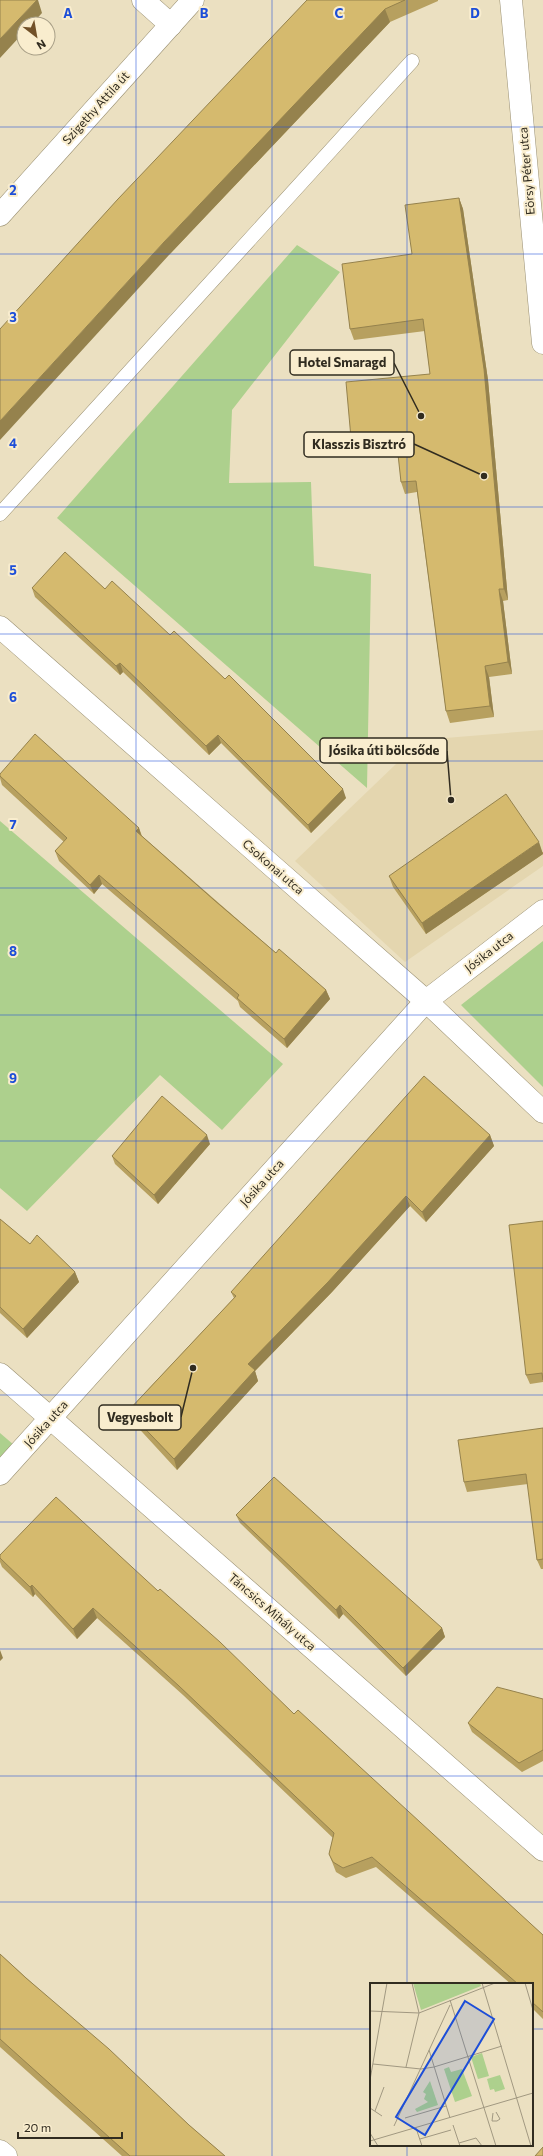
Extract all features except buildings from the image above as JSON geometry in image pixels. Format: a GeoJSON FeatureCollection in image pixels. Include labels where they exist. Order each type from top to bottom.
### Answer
{"type":"FeatureCollection","features":[{"type":"Feature","properties":{"kind":"street"},"geometry":{"type":"LineString","coordinates":[[143,0],[171,25]]}},
{"type":"Feature","properties":{"kind":"street","name":"Szigethy Attila út"},"geometry":{"type":"LineString","coordinates":[[0,216],[193,0]]}},
{"type":"Feature","properties":{"kind":"street","name":"Eörsy Péter utca"},"geometry":{"type":"LineString","coordinates":[[511,0],[543,343]]}},
{"type":"Feature","properties":{"kind":"street","name":"Csokonai utca"},"geometry":{"type":"LineString","coordinates":[[0,627],[426,1001],[543,1112]]}},
{"type":"Feature","properties":{"kind":"street","name":"Jósika utca"},"geometry":{"type":"LineString","coordinates":[[0,1474],[426,1001],[543,911]]}},
{"type":"Feature","properties":{"kind":"street","name":"Táncsics Mihály utca"},"geometry":{"type":"LineString","coordinates":[[0,1374],[543,1850]]}},
{"type":"Feature","properties":{"kind":"street"},"geometry":{"type":"LineString","coordinates":[[0,2151],[6,2156]]}},
{"type":"Feature","properties":{"kind":"lane"},"geometry":{"type":"LineString","coordinates":[[0,514],[412,61]]}},
{"type":"Feature","properties":{"kind":"shaded area"},"geometry":{"type":"Polygon","coordinates":[[[543,730],[543,866],[405,962],[295,861],[421,740],[543,730]]]}},
{"type":"Feature","properties":{"kind":"green space"},"geometry":{"type":"Polygon","coordinates":[[[297,245],[340,272],[232,410],[229,483],[311,482],[314,566],[371,574],[367,788],[57,518],[297,245]]]}},
{"type":"Feature","properties":{"kind":"green space"},"geometry":{"type":"Polygon","coordinates":[[[0,821],[283,1064],[222,1130],[160,1075],[27,1211],[0,1188],[0,821]]]}},
{"type":"Feature","properties":{"kind":"green space"},"geometry":{"type":"Polygon","coordinates":[[[543,941],[543,1087],[461,1005],[543,941]]]}},
{"type":"Feature","properties":{"kind":"green space"},"geometry":{"type":"Polygon","coordinates":[[[0,1433],[14,1445],[0,1461],[0,1433]]]}},
{"type":"Feature","properties":{"kind":"place","name":"Hotel Smaragd"},"geometry":{"type":"Point","coordinates":[421,416]}},
{"type":"Feature","properties":{"kind":"place","name":"Klasszis Bisztró"},"geometry":{"type":"Point","coordinates":[484,476]}},
{"type":"Feature","properties":{"kind":"place","name":"Jósika úti bölcsőde"},"geometry":{"type":"Point","coordinates":[451,800]}},
{"type":"Feature","properties":{"kind":"place","name":"Vegyesbolt"},"geometry":{"type":"Point","coordinates":[193,1368]}}]}
